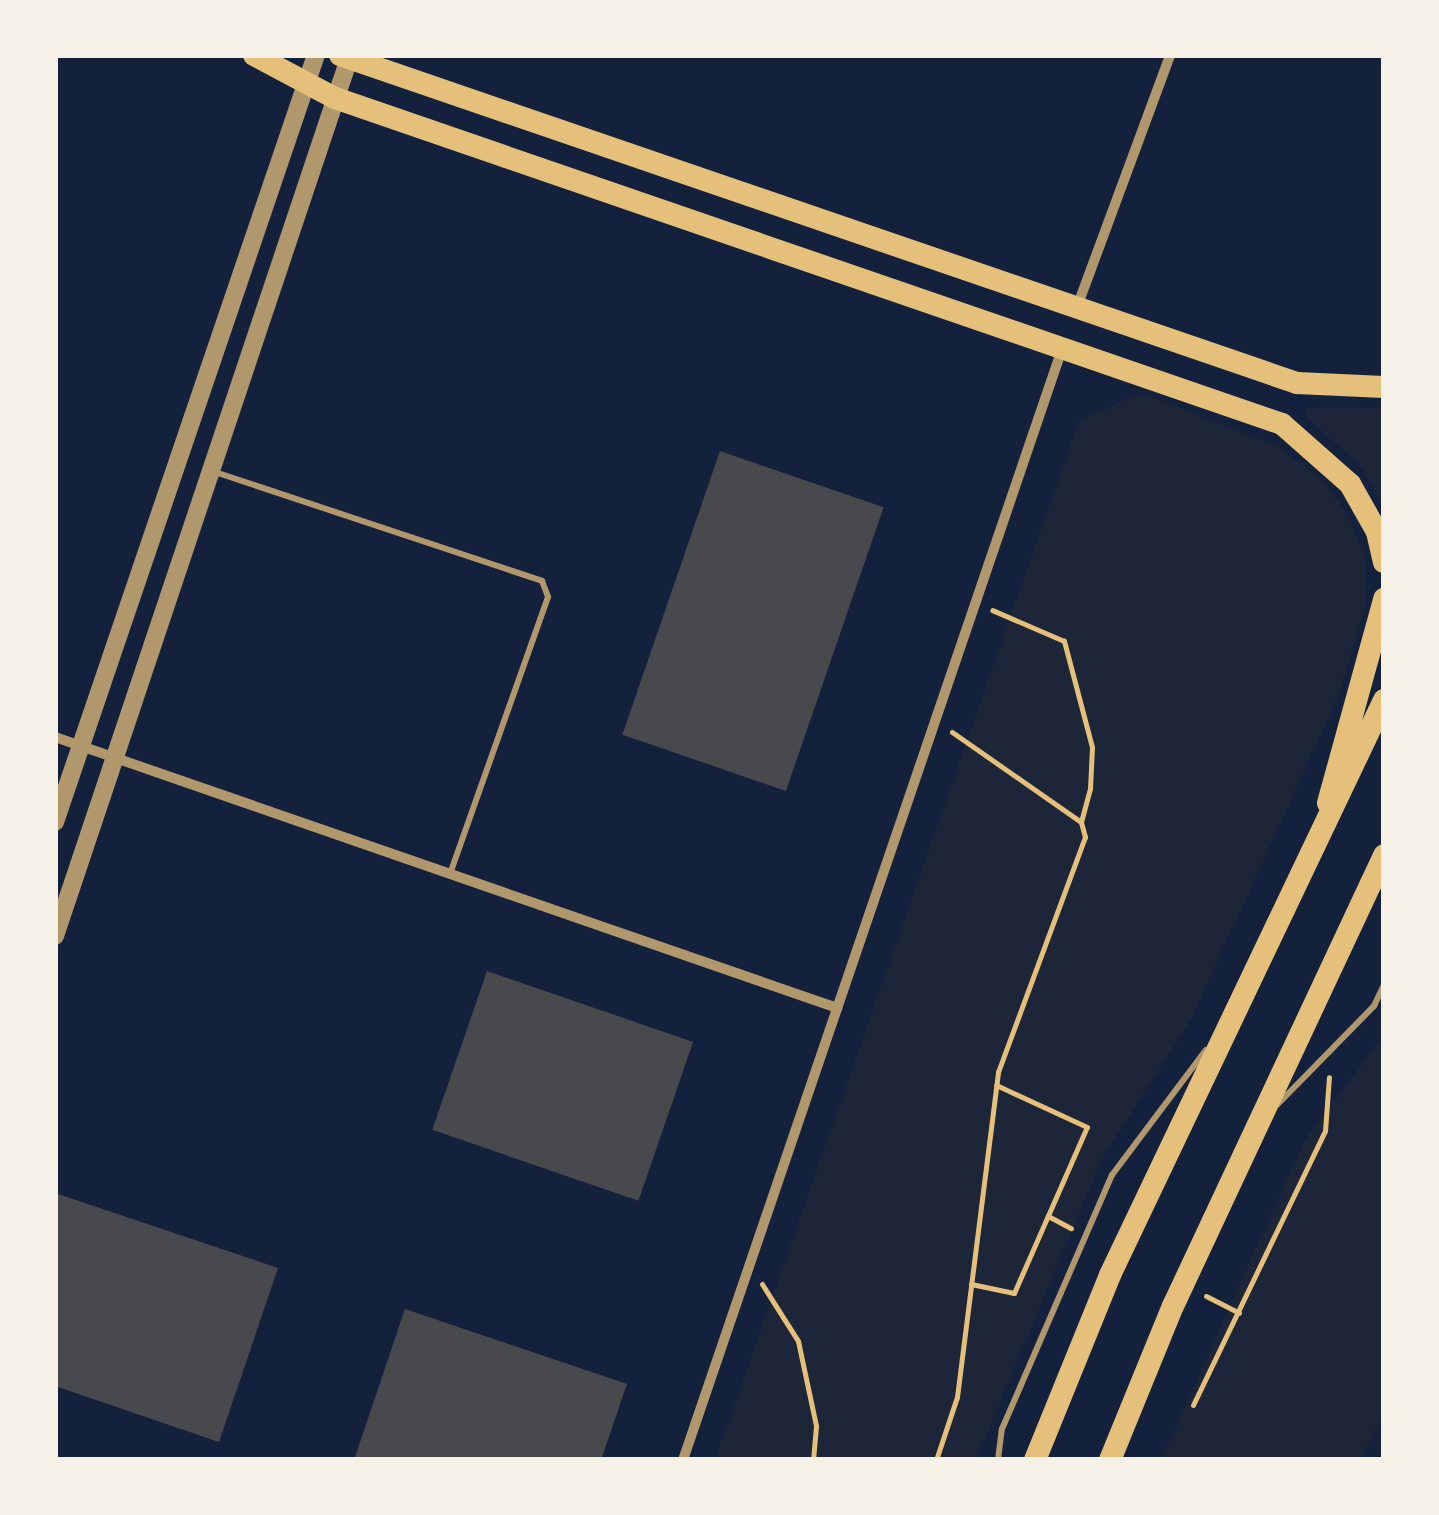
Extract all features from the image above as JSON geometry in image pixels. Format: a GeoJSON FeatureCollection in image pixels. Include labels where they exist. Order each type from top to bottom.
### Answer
{"type":"FeatureCollection","features":[{"type":"Feature","properties":{"kind":"main road"},"geometry":{"type":"LineString","coordinates":[[254,55],[306,86],[336,98],[1064,345],[1282,424],[1350,484],[1376,532],[1384,562]]}},
{"type":"Feature","properties":{"kind":"main road"},"geometry":{"type":"LineString","coordinates":[[344,57],[1298,384],[1384,386]]}},
{"type":"Feature","properties":{"kind":"main road"},"geometry":{"type":"LineString","coordinates":[[1320,835],[1384,599]]}},
{"type":"Feature","properties":{"kind":"main road"},"geometry":{"type":"LineString","coordinates":[[1036,1460],[1110,1275],[1384,700]]}},
{"type":"Feature","properties":{"kind":"main road"},"geometry":{"type":"LineString","coordinates":[[1110,1460],[1258,1123],[1384,855]]}},
{"type":"Feature","properties":{"kind":"street"},"geometry":{"type":"LineString","coordinates":[[55,822],[316,55]]}},
{"type":"Feature","properties":{"kind":"street"},"geometry":{"type":"LineString","coordinates":[[1077,308],[1170,55]]}},
{"type":"Feature","properties":{"kind":"street"},"geometry":{"type":"LineString","coordinates":[[55,936],[336,98],[344,57]]}},
{"type":"Feature","properties":{"kind":"street"},"geometry":{"type":"LineString","coordinates":[[683,1460],[1064,345]]}},
{"type":"Feature","properties":{"kind":"street"},"geometry":{"type":"LineString","coordinates":[[55,737],[838,1008]]}},
{"type":"Feature","properties":{"kind":"lane"},"geometry":{"type":"LineString","coordinates":[[212,471],[542,582],[548,597],[450,874]]}},
{"type":"Feature","properties":{"kind":"lane"},"geometry":{"type":"LineString","coordinates":[[1258,1123],[1374,1006],[1384,985]]}},
{"type":"Feature","properties":{"kind":"lane"},"geometry":{"type":"LineString","coordinates":[[998,1460],[1002,1429],[1112,1175],[1236,1009]]}},
{"type":"Feature","properties":{"kind":"path"},"geometry":{"type":"LineString","coordinates":[[936,1460],[957,1397],[996,1085],[1038,951],[1085,837],[1081,822],[1092,747],[1064,641],[976,603]]}},
{"type":"Feature","properties":{"kind":"path"},"geometry":{"type":"LineString","coordinates":[[936,721],[1081,822]]}},
{"type":"Feature","properties":{"kind":"path"},"geometry":{"type":"LineString","coordinates":[[1193,1405],[1325,1131],[1330,1054]]}},
{"type":"Feature","properties":{"kind":"path"},"geometry":{"type":"LineString","coordinates":[[972,1284],[1014,1294],[1088,1127],[996,1085]]}},
{"type":"Feature","properties":{"kind":"path"},"geometry":{"type":"LineString","coordinates":[[750,1265],[798,1340],[816,1426],[813,1460]]}},
{"type":"Feature","properties":{"kind":"shaded area"},"geometry":{"type":"Polygon","coordinates":[[[1141,392],[1277,446],[1321,478],[1347,513],[1365,556],[1365,608],[1338,697],[1191,1019],[1102,1159],[976,1460],[715,1460],[1079,421],[1141,392]]]}},
{"type":"Feature","properties":{"kind":"shaded area"},"geometry":{"type":"Polygon","coordinates":[[[1384,408],[1384,507],[1360,465],[1308,419],[1306,410],[1384,408]]]}},
{"type":"Feature","properties":{"kind":"shaded area"},"geometry":{"type":"Polygon","coordinates":[[[1384,1035],[1384,1412],[1361,1460],[1161,1460],[1304,1141],[1384,1035]]]}},
{"type":"Feature","properties":{"kind":"building"},"geometry":{"type":"Polygon","coordinates":[[[720,451],[884,507],[786,791],[622,735],[720,451]]]}},
{"type":"Feature","properties":{"kind":"building"},"geometry":{"type":"Polygon","coordinates":[[[487,971],[693,1042],[638,1201],[432,1130],[487,971]]]}},
{"type":"Feature","properties":{"kind":"building"},"geometry":{"type":"Polygon","coordinates":[[[55,1193],[278,1268],[219,1442],[55,1386],[55,1193]]]}},
{"type":"Feature","properties":{"kind":"building"},"geometry":{"type":"Polygon","coordinates":[[[405,1309],[627,1384],[601,1460],[354,1460],[405,1309]]]}}]}
